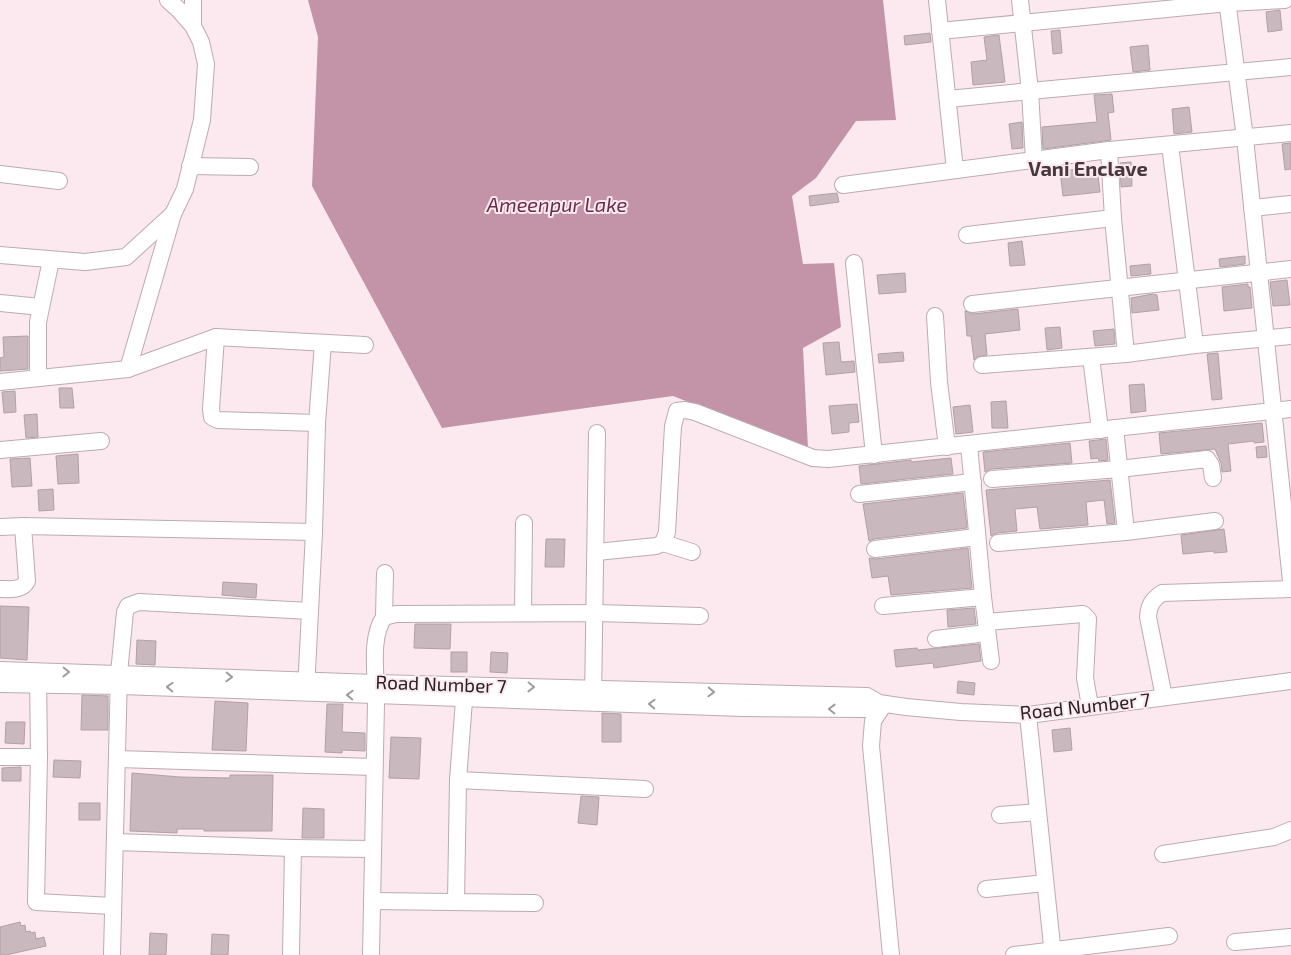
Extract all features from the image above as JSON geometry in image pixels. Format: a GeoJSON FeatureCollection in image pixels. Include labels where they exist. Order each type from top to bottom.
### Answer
{"type":"FeatureCollection","features":[{"type":"Feature","properties":{"kind":"street"},"geometry":{"type":"LineString","coordinates":[[128,369],[173,214],[185,189],[202,120],[206,64],[201,42],[193,26],[168,0]]}},
{"type":"Feature","properties":{"kind":"street"},"geometry":{"type":"LineString","coordinates":[[192,0],[193,26]]}},
{"type":"Feature","properties":{"kind":"street"},"geometry":{"type":"LineString","coordinates":[[937,0],[955,170]]}},
{"type":"Feature","properties":{"kind":"street"},"geometry":{"type":"LineString","coordinates":[[1020,0],[1030,91],[1034,160]]}},
{"type":"Feature","properties":{"kind":"street"},"geometry":{"type":"LineString","coordinates":[[940,31],[1228,1],[1285,0]]}},
{"type":"Feature","properties":{"kind":"street"},"geometry":{"type":"LineString","coordinates":[[1228,1],[1235,72],[1245,138],[1273,411],[1286,477],[1291,581]]}},
{"type":"Feature","properties":{"kind":"street"},"geometry":{"type":"LineString","coordinates":[[948,99],[1291,66]]}},
{"type":"Feature","properties":{"kind":"street"},"geometry":{"type":"LineString","coordinates":[[843,185],[1109,150],[1291,133]]}},
{"type":"Feature","properties":{"kind":"street"},"geometry":{"type":"LineString","coordinates":[[1170,145],[1195,344]]}},
{"type":"Feature","properties":{"kind":"street"},"geometry":{"type":"LineString","coordinates":[[1109,150],[1113,218],[1126,354]]}},
{"type":"Feature","properties":{"kind":"street"},"geometry":{"type":"LineString","coordinates":[[190,166],[250,167]]}},
{"type":"Feature","properties":{"kind":"street"},"geometry":{"type":"LineString","coordinates":[[0,174],[59,181]]}},
{"type":"Feature","properties":{"kind":"street"},"geometry":{"type":"LineString","coordinates":[[1252,208],[1291,204]]}},
{"type":"Feature","properties":{"kind":"street"},"geometry":{"type":"LineString","coordinates":[[0,255],[85,262],[126,257],[173,214]]}},
{"type":"Feature","properties":{"kind":"street"},"geometry":{"type":"LineString","coordinates":[[967,235],[1113,218]]}},
{"type":"Feature","properties":{"kind":"street"},"geometry":{"type":"LineString","coordinates":[[38,378],[38,322],[51,260]]}},
{"type":"Feature","properties":{"kind":"street"},"geometry":{"type":"LineString","coordinates":[[854,263],[874,455]]}},
{"type":"Feature","properties":{"kind":"street"},"geometry":{"type":"LineString","coordinates":[[972,304],[1291,269]]}},
{"type":"Feature","properties":{"kind":"street"},"geometry":{"type":"LineString","coordinates":[[0,303],[41,307]]}},
{"type":"Feature","properties":{"kind":"street"},"geometry":{"type":"LineString","coordinates":[[935,316],[939,382],[947,447]]}},
{"type":"Feature","properties":{"kind":"street"},"geometry":{"type":"LineString","coordinates":[[982,365],[1126,354],[1195,344],[1291,336]]}},
{"type":"Feature","properties":{"kind":"street"},"geometry":{"type":"LineString","coordinates":[[216,337],[212,417],[218,420],[317,423]]}},
{"type":"Feature","properties":{"kind":"street"},"geometry":{"type":"LineString","coordinates":[[0,382],[128,369],[216,337],[365,345]]}},
{"type":"Feature","properties":{"kind":"street"},"geometry":{"type":"LineString","coordinates":[[306,686],[314,532],[317,423],[323,343]]}},
{"type":"Feature","properties":{"kind":"street"},"geometry":{"type":"LineString","coordinates":[[1091,357],[1107,429],[1119,469],[1126,532]]}},
{"type":"Feature","properties":{"kind":"street"},"geometry":{"type":"LineString","coordinates":[[664,543],[667,532],[673,426],[677,411],[695,412],[813,458],[828,459],[1291,409]]}},
{"type":"Feature","properties":{"kind":"street"},"geometry":{"type":"LineString","coordinates":[[594,695],[597,433]]}},
{"type":"Feature","properties":{"kind":"street"},"geometry":{"type":"LineString","coordinates":[[0,450],[101,441]]}},
{"type":"Feature","properties":{"kind":"street"},"geometry":{"type":"LineString","coordinates":[[969,444],[983,597],[991,661]]}},
{"type":"Feature","properties":{"kind":"street"},"geometry":{"type":"LineString","coordinates":[[992,479],[1119,469],[1207,459],[1211,465],[1213,478]]}},
{"type":"Feature","properties":{"kind":"street"},"geometry":{"type":"LineString","coordinates":[[858,494],[973,482]]}},
{"type":"Feature","properties":{"kind":"street"},"geometry":{"type":"LineString","coordinates":[[998,543],[1126,532],[1215,521]]}},
{"type":"Feature","properties":{"kind":"street"},"geometry":{"type":"LineString","coordinates":[[523,613],[524,523]]}},
{"type":"Feature","properties":{"kind":"street"},"geometry":{"type":"LineString","coordinates":[[0,590],[20,588],[27,581],[23,526]]}},
{"type":"Feature","properties":{"kind":"street"},"geometry":{"type":"LineString","coordinates":[[0,527],[314,532]]}},
{"type":"Feature","properties":{"kind":"street"},"geometry":{"type":"LineString","coordinates":[[875,549],[977,537]]}},
{"type":"Feature","properties":{"kind":"street"},"geometry":{"type":"LineString","coordinates":[[597,552],[656,546],[664,543],[692,552]]}},
{"type":"Feature","properties":{"kind":"street"},"geometry":{"type":"LineString","coordinates":[[371,955],[376,639],[378,625],[384,617],[385,573]]}},
{"type":"Feature","properties":{"kind":"street"},"geometry":{"type":"LineString","coordinates":[[1164,697],[1148,617],[1149,607],[1153,600],[1162,593],[1291,589]]}},
{"type":"Feature","properties":{"kind":"street"},"geometry":{"type":"LineString","coordinates":[[883,606],[983,597]]}},
{"type":"Feature","properties":{"kind":"street"},"geometry":{"type":"LineString","coordinates":[[112,955],[120,679],[125,612],[128,606],[139,602],[310,611]]}},
{"type":"Feature","properties":{"kind":"street"},"geometry":{"type":"LineString","coordinates":[[384,617],[396,614],[523,613],[700,616]]}},
{"type":"Feature","properties":{"kind":"street"},"geometry":{"type":"LineString","coordinates":[[936,639],[987,628],[1083,614],[1088,619],[1085,678],[1090,706]]}},
{"type":"Feature","properties":{"kind":"street","name":"Road Number 7"},"geometry":{"type":"LineString","coordinates":[[0,670],[38,678]]}},
{"type":"Feature","properties":{"kind":"street"},"geometry":{"type":"LineString","coordinates":[[38,678],[39,758],[36,902],[113,906]]}},
{"type":"Feature","properties":{"kind":"street","name":"Road Number 7"},"geometry":{"type":"LineString","coordinates":[[0,684],[38,678],[120,679],[676,698],[868,696],[882,703],[961,712],[1028,714],[1291,681]]}},
{"type":"Feature","properties":{"kind":"street"},"geometry":{"type":"LineString","coordinates":[[456,902],[458,780],[465,691]]}},
{"type":"Feature","properties":{"kind":"street"},"geometry":{"type":"LineString","coordinates":[[882,703],[873,722],[871,746],[891,955]]}},
{"type":"Feature","properties":{"kind":"street"},"geometry":{"type":"LineString","coordinates":[[1028,714],[1053,953]]}},
{"type":"Feature","properties":{"kind":"street"},"geometry":{"type":"LineString","coordinates":[[0,757],[39,758]]}},
{"type":"Feature","properties":{"kind":"street"},"geometry":{"type":"LineString","coordinates":[[118,760],[374,767]]}},
{"type":"Feature","properties":{"kind":"street"},"geometry":{"type":"LineString","coordinates":[[458,780],[646,789]]}},
{"type":"Feature","properties":{"kind":"street"},"geometry":{"type":"LineString","coordinates":[[1000,815],[1038,812]]}},
{"type":"Feature","properties":{"kind":"street"},"geometry":{"type":"LineString","coordinates":[[1164,854],[1274,837],[1291,830]]}},
{"type":"Feature","properties":{"kind":"street"},"geometry":{"type":"LineString","coordinates":[[1274,837],[1291,840]]}},
{"type":"Feature","properties":{"kind":"street"},"geometry":{"type":"LineString","coordinates":[[115,842],[372,849]]}},
{"type":"Feature","properties":{"kind":"street"},"geometry":{"type":"LineString","coordinates":[[291,955],[293,848]]}},
{"type":"Feature","properties":{"kind":"street"},"geometry":{"type":"LineString","coordinates":[[986,889],[1045,883]]}},
{"type":"Feature","properties":{"kind":"street"},"geometry":{"type":"LineString","coordinates":[[372,901],[536,903]]}},
{"type":"Feature","properties":{"kind":"street"},"geometry":{"type":"LineString","coordinates":[[1014,955],[1053,953],[1169,936]]}},
{"type":"Feature","properties":{"kind":"street"},"geometry":{"type":"LineString","coordinates":[[1235,942],[1291,937]]}},
{"type":"Feature","properties":{"kind":"water","name":"Ameenpur Lake"},"geometry":{"type":"Polygon","coordinates":[[[308,0],[883,0],[896,120],[856,121],[816,178],[792,196],[803,264],[834,263],[841,327],[803,348],[808,449],[673,396],[442,428],[312,186],[318,37],[308,0]]]}},
{"type":"Feature","properties":{"kind":"building"},"geometry":{"type":"Polygon","coordinates":[[[1280,10],[1282,30],[1268,32],[1266,12],[1280,10]]]}},
{"type":"Feature","properties":{"kind":"building"},"geometry":{"type":"Polygon","coordinates":[[[1060,30],[1062,53],[1053,54],[1051,31],[1060,30]]]}},
{"type":"Feature","properties":{"kind":"building"},"geometry":{"type":"Polygon","coordinates":[[[930,33],[931,42],[905,45],[904,36],[930,33]]]}},
{"type":"Feature","properties":{"kind":"building"},"geometry":{"type":"Polygon","coordinates":[[[999,35],[1005,82],[973,85],[971,62],[987,60],[984,37],[999,35]]]}},
{"type":"Feature","properties":{"kind":"building"},"geometry":{"type":"Polygon","coordinates":[[[1148,45],[1150,70],[1133,72],[1130,47],[1148,45]]]}},
{"type":"Feature","properties":{"kind":"building"},"geometry":{"type":"Polygon","coordinates":[[[1112,94],[1114,112],[1108,113],[1111,140],[1043,149],[1042,127],[1097,122],[1094,95],[1112,94]]]}},
{"type":"Feature","properties":{"kind":"building"},"geometry":{"type":"Polygon","coordinates":[[[1189,107],[1192,132],[1174,134],[1172,109],[1189,107]]]}},
{"type":"Feature","properties":{"kind":"building"},"geometry":{"type":"Polygon","coordinates":[[[1022,122],[1023,148],[1012,149],[1009,124],[1022,122]]]}},
{"type":"Feature","properties":{"kind":"building"},"geometry":{"type":"Polygon","coordinates":[[[1291,143],[1291,169],[1285,170],[1282,144],[1291,143]]]}},
{"type":"Feature","properties":{"kind":"building"},"geometry":{"type":"Polygon","coordinates":[[[1131,162],[1132,186],[1121,187],[1120,163],[1131,162]]]}},
{"type":"Feature","properties":{"kind":"building"},"geometry":{"type":"Polygon","coordinates":[[[1097,167],[1100,192],[1063,196],[1060,171],[1097,167]]]}},
{"type":"Feature","properties":{"kind":"building"},"geometry":{"type":"Polygon","coordinates":[[[837,193],[839,202],[810,206],[809,196],[837,193]]]}},
{"type":"Feature","properties":{"kind":"building"},"geometry":{"type":"Polygon","coordinates":[[[1022,241],[1025,265],[1010,266],[1008,243],[1022,241]]]}},
{"type":"Feature","properties":{"kind":"building"},"geometry":{"type":"Polygon","coordinates":[[[1245,256],[1245,264],[1220,267],[1219,259],[1245,256]]]}},
{"type":"Feature","properties":{"kind":"building"},"geometry":{"type":"Polygon","coordinates":[[[1150,264],[1151,274],[1131,276],[1130,266],[1150,264]]]}},
{"type":"Feature","properties":{"kind":"building"},"geometry":{"type":"Polygon","coordinates":[[[905,273],[906,292],[879,294],[877,275],[905,273]]]}},
{"type":"Feature","properties":{"kind":"building"},"geometry":{"type":"Polygon","coordinates":[[[1287,280],[1290,305],[1273,306],[1270,282],[1287,280]]]}},
{"type":"Feature","properties":{"kind":"building"},"geometry":{"type":"Polygon","coordinates":[[[1248,284],[1252,308],[1224,311],[1222,287],[1248,284]]]}},
{"type":"Feature","properties":{"kind":"building"},"geometry":{"type":"Polygon","coordinates":[[[1157,295],[1159,310],[1132,313],[1131,298],[1157,295]]]}},
{"type":"Feature","properties":{"kind":"building"},"geometry":{"type":"Polygon","coordinates":[[[1018,309],[1020,330],[985,334],[987,355],[977,357],[974,360],[971,336],[967,336],[965,311],[973,314],[1018,309]]]}},
{"type":"Feature","properties":{"kind":"building"},"geometry":{"type":"Polygon","coordinates":[[[1060,327],[1062,348],[1047,350],[1045,328],[1060,327]]]}},
{"type":"Feature","properties":{"kind":"building"},"geometry":{"type":"Polygon","coordinates":[[[1114,329],[1115,344],[1095,346],[1093,331],[1114,329]]]}},
{"type":"Feature","properties":{"kind":"building"},"geometry":{"type":"Polygon","coordinates":[[[28,336],[28,369],[0,371],[0,358],[4,357],[3,337],[28,336]]]}},
{"type":"Feature","properties":{"kind":"building"},"geometry":{"type":"Polygon","coordinates":[[[839,342],[841,362],[854,361],[855,372],[826,375],[823,343],[839,342]]]}},
{"type":"Feature","properties":{"kind":"building"},"geometry":{"type":"Polygon","coordinates":[[[903,352],[904,361],[879,363],[878,354],[903,352]]]}},
{"type":"Feature","properties":{"kind":"building"},"geometry":{"type":"Polygon","coordinates":[[[1218,353],[1222,399],[1212,400],[1207,354],[1218,353]]]}},
{"type":"Feature","properties":{"kind":"building"},"geometry":{"type":"Polygon","coordinates":[[[1144,384],[1146,411],[1131,413],[1129,385],[1144,384]]]}},
{"type":"Feature","properties":{"kind":"building"},"geometry":{"type":"Polygon","coordinates":[[[59,388],[72,388],[74,408],[60,408],[59,388]]]}},
{"type":"Feature","properties":{"kind":"building"},"geometry":{"type":"Polygon","coordinates":[[[15,391],[16,412],[4,413],[2,392],[15,391]]]}},
{"type":"Feature","properties":{"kind":"building"},"geometry":{"type":"Polygon","coordinates":[[[1006,401],[1008,428],[992,428],[991,402],[1006,401]]]}},
{"type":"Feature","properties":{"kind":"building"},"geometry":{"type":"Polygon","coordinates":[[[857,404],[859,422],[849,423],[849,432],[832,434],[829,406],[857,404]]]}},
{"type":"Feature","properties":{"kind":"building"},"geometry":{"type":"Polygon","coordinates":[[[970,405],[973,432],[956,434],[953,407],[970,405]]]}},
{"type":"Feature","properties":{"kind":"building"},"geometry":{"type":"Polygon","coordinates":[[[37,414],[38,437],[26,438],[24,415],[37,414]]]}},
{"type":"Feature","properties":{"kind":"building"},"geometry":{"type":"Polygon","coordinates":[[[1262,423],[1264,442],[1254,443],[1254,441],[1228,444],[1231,471],[1222,472],[1221,463],[1215,449],[1161,454],[1159,433],[1262,423]]]}},
{"type":"Feature","properties":{"kind":"building"},"geometry":{"type":"Polygon","coordinates":[[[1106,439],[1108,460],[1099,461],[1098,458],[1091,459],[1089,441],[1106,439]]]}},
{"type":"Feature","properties":{"kind":"building"},"geometry":{"type":"Polygon","coordinates":[[[1070,443],[1072,463],[991,469],[985,472],[983,452],[1070,443]]]}},
{"type":"Feature","properties":{"kind":"building"},"geometry":{"type":"Polygon","coordinates":[[[1266,446],[1267,457],[1257,458],[1256,447],[1266,446]]]}},
{"type":"Feature","properties":{"kind":"building"},"geometry":{"type":"Polygon","coordinates":[[[78,454],[79,483],[58,484],[56,456],[78,454]]]}},
{"type":"Feature","properties":{"kind":"building"},"geometry":{"type":"Polygon","coordinates":[[[30,458],[32,486],[12,487],[10,459],[30,458]]]}},
{"type":"Feature","properties":{"kind":"building"},"geometry":{"type":"Polygon","coordinates":[[[951,458],[953,474],[861,484],[859,466],[951,458]]]}},
{"type":"Feature","properties":{"kind":"building"},"geometry":{"type":"Polygon","coordinates":[[[1110,480],[1115,523],[1107,524],[1104,500],[1086,502],[1088,525],[1040,529],[1037,507],[1015,509],[1017,531],[997,533],[991,536],[986,490],[1110,480]]]}},
{"type":"Feature","properties":{"kind":"building"},"geometry":{"type":"Polygon","coordinates":[[[53,489],[54,510],[39,511],[38,490],[53,489]]]}},
{"type":"Feature","properties":{"kind":"building"},"geometry":{"type":"Polygon","coordinates":[[[963,493],[967,528],[869,541],[863,504],[963,493]]]}},
{"type":"Feature","properties":{"kind":"building"},"geometry":{"type":"Polygon","coordinates":[[[1224,529],[1227,552],[1214,553],[1214,551],[1183,554],[1181,535],[1224,529]]]}},
{"type":"Feature","properties":{"kind":"building"},"geometry":{"type":"Polygon","coordinates":[[[546,539],[565,539],[564,567],[545,567],[546,539]]]}},
{"type":"Feature","properties":{"kind":"building"},"geometry":{"type":"Polygon","coordinates":[[[968,548],[972,588],[891,595],[888,576],[872,578],[869,558],[876,559],[968,548]]]}},
{"type":"Feature","properties":{"kind":"building"},"geometry":{"type":"Polygon","coordinates":[[[223,582],[257,584],[256,598],[222,595],[223,582]]]}},
{"type":"Feature","properties":{"kind":"building"},"geometry":{"type":"Polygon","coordinates":[[[0,606],[29,607],[27,660],[0,658],[0,606]]]}},
{"type":"Feature","properties":{"kind":"building"},"geometry":{"type":"Polygon","coordinates":[[[974,608],[976,624],[948,627],[947,610],[974,608]]]}},
{"type":"Feature","properties":{"kind":"building"},"geometry":{"type":"Polygon","coordinates":[[[415,624],[451,624],[450,649],[414,648],[415,624]]]}},
{"type":"Feature","properties":{"kind":"building"},"geometry":{"type":"Polygon","coordinates":[[[137,640],[156,641],[155,665],[136,664],[137,640]]]}},
{"type":"Feature","properties":{"kind":"building"},"geometry":{"type":"Polygon","coordinates":[[[979,644],[981,661],[934,668],[933,663],[896,667],[894,650],[917,648],[918,650],[979,644]]]}},
{"type":"Feature","properties":{"kind":"building"},"geometry":{"type":"Polygon","coordinates":[[[451,652],[467,652],[467,672],[451,672],[451,652]]]}},
{"type":"Feature","properties":{"kind":"building"},"geometry":{"type":"Polygon","coordinates":[[[491,652],[508,653],[507,673],[490,672],[491,652]]]}},
{"type":"Feature","properties":{"kind":"building"},"geometry":{"type":"Polygon","coordinates":[[[958,681],[975,683],[974,695],[957,693],[958,681]]]}},
{"type":"Feature","properties":{"kind":"building"},"geometry":{"type":"Polygon","coordinates":[[[82,695],[108,696],[108,730],[81,730],[82,695]]]}},
{"type":"Feature","properties":{"kind":"building"},"geometry":{"type":"Polygon","coordinates":[[[215,701],[248,703],[246,751],[212,750],[215,701]]]}},
{"type":"Feature","properties":{"kind":"building"},"geometry":{"type":"Polygon","coordinates":[[[327,704],[343,704],[342,732],[365,733],[365,751],[342,750],[342,753],[325,752],[327,704]]]}},
{"type":"Feature","properties":{"kind":"building"},"geometry":{"type":"Polygon","coordinates":[[[602,713],[621,714],[621,742],[602,742],[602,713]]]}},
{"type":"Feature","properties":{"kind":"building"},"geometry":{"type":"Polygon","coordinates":[[[6,722],[25,722],[24,744],[5,743],[6,722]]]}},
{"type":"Feature","properties":{"kind":"building"},"geometry":{"type":"Polygon","coordinates":[[[1070,728],[1072,750],[1054,752],[1052,730],[1070,728]]]}},
{"type":"Feature","properties":{"kind":"building"},"geometry":{"type":"Polygon","coordinates":[[[391,737],[421,738],[419,779],[389,778],[391,737]]]}},
{"type":"Feature","properties":{"kind":"building"},"geometry":{"type":"Polygon","coordinates":[[[54,760],[81,761],[80,778],[53,777],[54,760]]]}},
{"type":"Feature","properties":{"kind":"building"},"geometry":{"type":"Polygon","coordinates":[[[21,767],[21,781],[2,781],[2,768],[21,767]]]}},
{"type":"Feature","properties":{"kind":"building"},"geometry":{"type":"Polygon","coordinates":[[[132,773],[180,777],[230,778],[230,775],[273,775],[272,831],[177,829],[177,833],[130,831],[132,773]]]}},
{"type":"Feature","properties":{"kind":"building"},"geometry":{"type":"Polygon","coordinates":[[[581,796],[599,797],[597,825],[578,823],[581,796]]]}},
{"type":"Feature","properties":{"kind":"building"},"geometry":{"type":"Polygon","coordinates":[[[79,803],[100,803],[100,820],[79,820],[79,803]]]}},
{"type":"Feature","properties":{"kind":"building"},"geometry":{"type":"Polygon","coordinates":[[[303,808],[324,809],[324,838],[302,838],[303,808]]]}},
{"type":"Feature","properties":{"kind":"building"},"geometry":{"type":"Polygon","coordinates":[[[20,922],[21,926],[25,925],[26,932],[35,932],[36,939],[44,937],[46,946],[0,955],[0,927],[20,922]]]}},
{"type":"Feature","properties":{"kind":"building"},"geometry":{"type":"Polygon","coordinates":[[[150,933],[167,934],[166,955],[149,955],[150,933]]]}},
{"type":"Feature","properties":{"kind":"building"},"geometry":{"type":"Polygon","coordinates":[[[212,934],[229,935],[228,955],[211,955],[212,934]]]}},
{"type":"Feature","properties":{"kind":"district","name":"Vani Enclave"},"geometry":{"type":"Point","coordinates":[1088,169]}}]}
